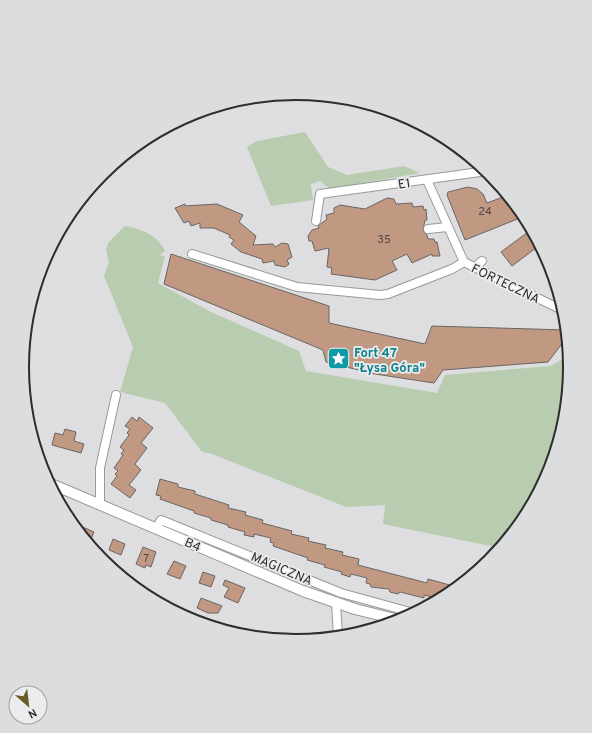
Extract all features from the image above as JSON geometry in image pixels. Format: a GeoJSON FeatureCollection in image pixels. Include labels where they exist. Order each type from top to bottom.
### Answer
{"type":"FeatureCollection","features":[{"type":"Feature","properties":{"kind":"street","name":"E1"},"geometry":{"type":"LineString","coordinates":[[316,221],[320,194],[479,172]]}},
{"type":"Feature","properties":{"kind":"street","name":"FORTECZNA"},"geometry":{"type":"LineString","coordinates":[[427,180],[464,262],[556,307]]}},
{"type":"Feature","properties":{"kind":"street"},"geometry":{"type":"LineString","coordinates":[[428,229],[448,227]]}},
{"type":"Feature","properties":{"kind":"street"},"geometry":{"type":"LineString","coordinates":[[192,254],[297,287],[380,295],[388,294],[452,270],[464,262]]}},
{"type":"Feature","properties":{"kind":"street"},"geometry":{"type":"LineString","coordinates":[[474,268],[482,261]]}},
{"type":"Feature","properties":{"kind":"street"},"geometry":{"type":"LineString","coordinates":[[100,504],[100,468],[116,396]]}},
{"type":"Feature","properties":{"kind":"street","name":"B4"},"geometry":{"type":"LineString","coordinates":[[58,487],[303,591],[336,603],[388,617]]}},
{"type":"Feature","properties":{"kind":"street","name":"MAGICZNA"},"geometry":{"type":"LineString","coordinates":[[156,528],[161,520],[341,593],[404,610]]}},
{"type":"Feature","properties":{"kind":"street"},"geometry":{"type":"LineString","coordinates":[[336,603],[338,630]]}},
{"type":"Feature","properties":{"kind":"green space"},"geometry":{"type":"Polygon","coordinates":[[[305,132],[328,167],[347,175],[404,166],[420,173],[330,189],[320,181],[311,184],[313,200],[271,206],[247,147],[257,141],[305,132]]]}},
{"type":"Feature","properties":{"kind":"green space"},"geometry":{"type":"Polygon","coordinates":[[[125,226],[137,229],[153,237],[162,245],[165,251],[159,255],[165,256],[158,283],[209,311],[299,351],[306,371],[437,393],[445,375],[550,366],[563,359],[561,401],[554,436],[543,469],[518,515],[493,547],[383,524],[385,505],[346,507],[212,454],[202,452],[165,403],[120,392],[133,347],[104,276],[109,262],[106,250],[108,243],[125,226]]]}},
{"type":"Feature","properties":{"kind":"building"},"geometry":{"type":"Polygon","coordinates":[[[468,187],[477,189],[483,194],[487,203],[503,197],[518,219],[465,240],[447,195],[448,192],[468,187]]]}},
{"type":"Feature","properties":{"kind":"building"},"geometry":{"type":"Polygon","coordinates":[[[387,198],[394,199],[396,204],[412,203],[413,207],[423,206],[424,210],[426,209],[427,220],[425,220],[423,230],[428,239],[434,239],[435,242],[437,242],[440,256],[432,256],[432,254],[412,263],[407,254],[392,261],[397,270],[375,280],[331,274],[332,268],[327,267],[329,248],[315,251],[312,241],[309,241],[308,236],[312,230],[319,228],[318,226],[327,219],[326,215],[334,213],[334,208],[340,205],[365,209],[387,198]]]}},
{"type":"Feature","properties":{"kind":"building"},"geometry":{"type":"Polygon","coordinates":[[[185,204],[185,206],[217,204],[243,215],[239,222],[256,236],[253,245],[273,244],[275,247],[282,243],[288,244],[292,257],[287,260],[289,264],[285,267],[275,265],[274,261],[263,263],[262,259],[241,252],[231,244],[234,240],[229,237],[230,235],[214,228],[200,228],[200,223],[191,226],[189,221],[184,223],[175,208],[185,204]]]}},
{"type":"Feature","properties":{"kind":"building"},"geometry":{"type":"Polygon","coordinates":[[[527,233],[535,249],[512,266],[501,252],[527,233]]]}},
{"type":"Feature","properties":{"kind":"building"},"geometry":{"type":"Polygon","coordinates":[[[171,254],[329,306],[329,323],[425,344],[432,326],[561,330],[562,344],[548,362],[443,370],[434,383],[375,374],[326,362],[323,350],[164,284],[171,254]]]}},
{"type":"Feature","properties":{"kind":"building"},"geometry":{"type":"Polygon","coordinates":[[[132,417],[137,421],[139,417],[153,428],[141,443],[147,448],[135,464],[141,470],[129,485],[136,490],[130,498],[111,484],[117,476],[115,474],[118,471],[114,468],[123,455],[121,454],[124,450],[120,447],[129,435],[127,433],[130,429],[125,426],[132,417]]]}},
{"type":"Feature","properties":{"kind":"building"},"geometry":{"type":"Polygon","coordinates":[[[65,429],[76,432],[74,441],[84,444],[81,453],[52,445],[55,433],[63,435],[65,429]]]}},
{"type":"Feature","properties":{"kind":"building"},"geometry":{"type":"Polygon","coordinates":[[[160,479],[178,484],[178,487],[195,491],[195,494],[229,505],[228,508],[246,512],[245,515],[263,520],[262,523],[292,531],[291,534],[309,538],[308,541],[326,545],[325,548],[343,552],[342,555],[359,559],[358,565],[427,583],[428,579],[450,585],[431,597],[424,595],[424,598],[400,592],[398,594],[390,592],[389,589],[371,587],[370,584],[366,583],[367,578],[351,574],[350,577],[341,574],[342,572],[324,567],[325,565],[307,560],[308,558],[273,546],[274,543],[270,542],[271,538],[254,534],[254,537],[244,535],[245,532],[228,527],[228,525],[211,520],[211,518],[194,513],[194,511],[160,499],[161,496],[156,495],[160,479]]]}},
{"type":"Feature","properties":{"kind":"building"},"geometry":{"type":"Polygon","coordinates":[[[83,527],[94,532],[91,538],[83,527]]]}},
{"type":"Feature","properties":{"kind":"building"},"geometry":{"type":"Polygon","coordinates":[[[113,539],[125,544],[121,555],[109,550],[113,539]]]}},
{"type":"Feature","properties":{"kind":"building"},"geometry":{"type":"Polygon","coordinates":[[[143,547],[156,552],[151,567],[146,565],[145,568],[136,564],[143,547]]]}},
{"type":"Feature","properties":{"kind":"building"},"geometry":{"type":"Polygon","coordinates":[[[174,561],[186,566],[180,579],[167,574],[174,561]]]}},
{"type":"Feature","properties":{"kind":"building"},"geometry":{"type":"Polygon","coordinates":[[[203,572],[215,576],[211,587],[199,583],[203,572]]]}},
{"type":"Feature","properties":{"kind":"building"},"geometry":{"type":"Polygon","coordinates":[[[225,580],[245,588],[238,603],[224,597],[229,588],[223,585],[225,580]]]}},
{"type":"Feature","properties":{"kind":"building"},"geometry":{"type":"Polygon","coordinates":[[[201,598],[222,606],[218,613],[208,613],[197,608],[201,598]]]}},
{"type":"Feature","properties":{"kind":"place","name":"Fort 47 \"Łysa Góra\""},"geometry":{"type":"Point","coordinates":[338,359]}}]}
